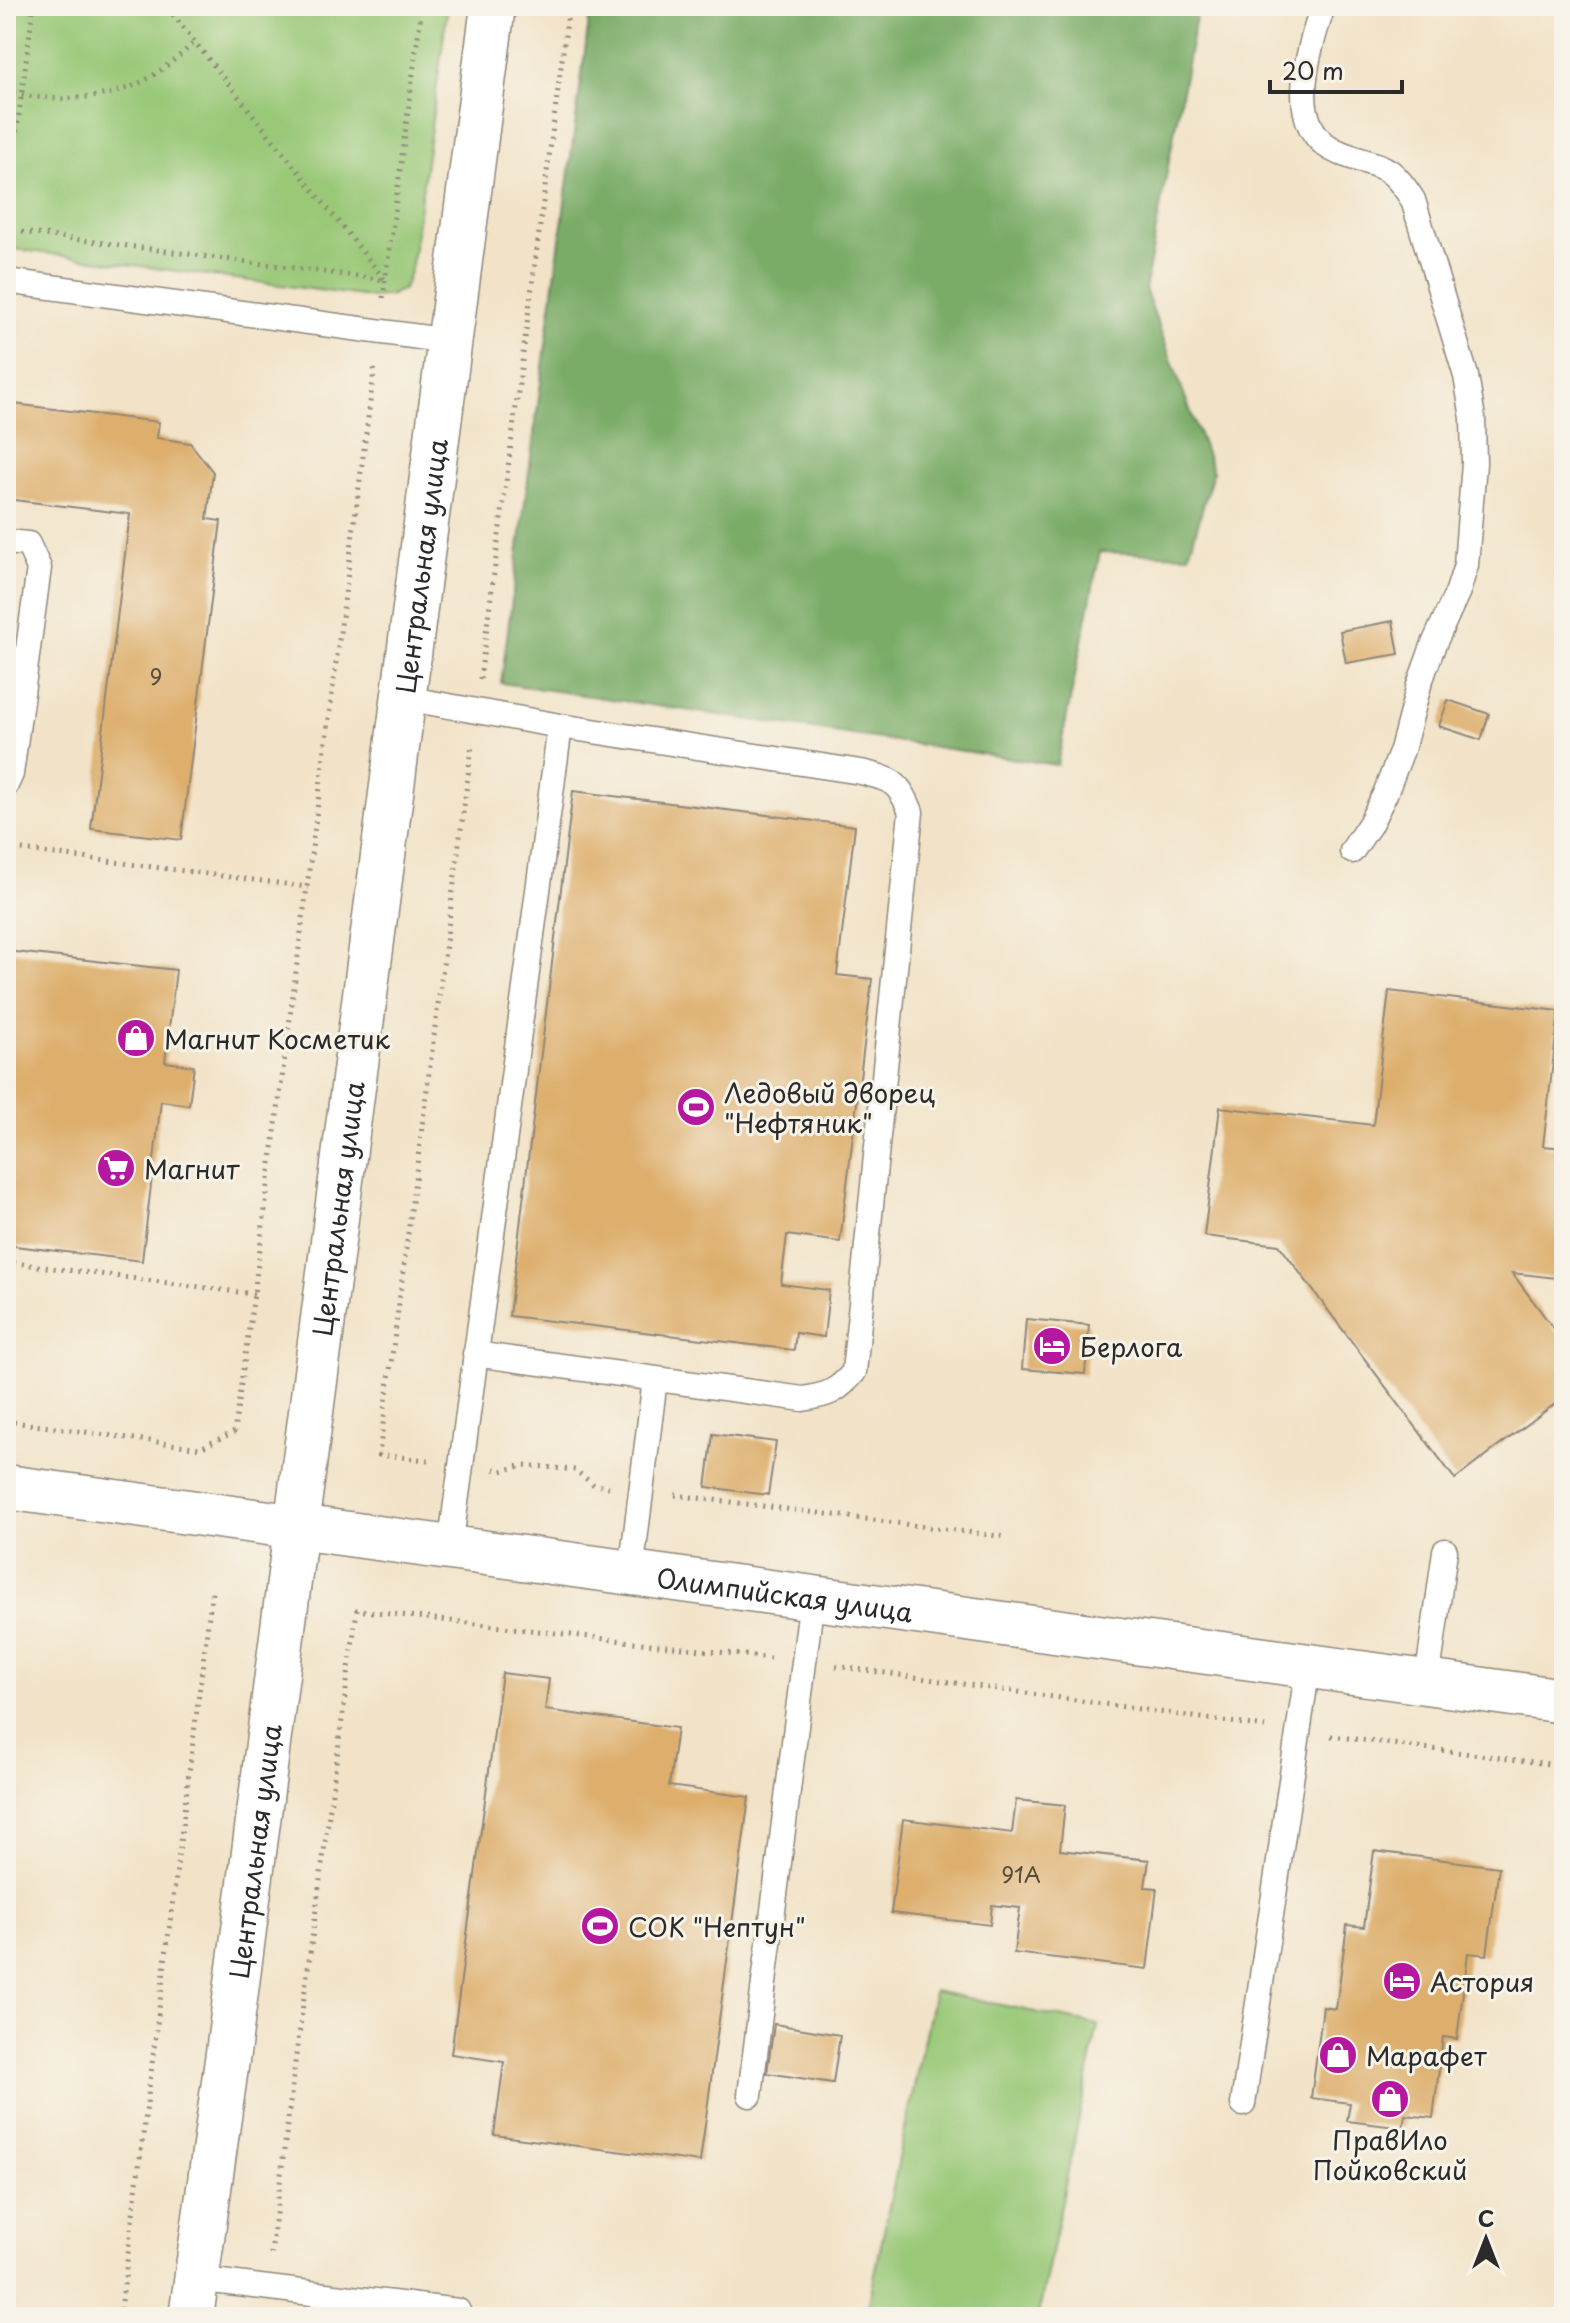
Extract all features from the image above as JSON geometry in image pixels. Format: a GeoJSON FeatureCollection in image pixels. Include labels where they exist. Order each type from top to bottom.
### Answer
{"type":"FeatureCollection","features":[{"type":"Feature","properties":{"kind":"street","name":"Центральная улица"},"geometry":{"type":"LineString","coordinates":[[193,2298],[228,2053],[493,6]]}},
{"type":"Feature","properties":{"kind":"street","name":"Олимпийская улица"},"geometry":{"type":"LineString","coordinates":[[6,1487],[1564,1701]]}},
{"type":"Feature","properties":{"kind":"lane"},"geometry":{"type":"LineString","coordinates":[[1323,6],[1311,43],[1303,101],[1306,120],[1321,142],[1341,153],[1382,165],[1399,178],[1413,200],[1466,376],[1473,418],[1474,463],[1466,565],[1419,685],[1402,750],[1385,794],[1352,851]]}},
{"type":"Feature","properties":{"kind":"lane"},"geometry":{"type":"LineString","coordinates":[[6,281],[449,341]]}},
{"type":"Feature","properties":{"kind":"lane"},"geometry":{"type":"LineString","coordinates":[[6,542],[28,544],[39,568],[11,774],[6,785]]}},
{"type":"Feature","properties":{"kind":"lane"},"geometry":{"type":"LineString","coordinates":[[404,698],[884,777],[902,790],[911,812],[854,1372],[842,1387],[826,1396],[803,1399],[475,1354]]}},
{"type":"Feature","properties":{"kind":"lane"},"geometry":{"type":"LineString","coordinates":[[450,1548],[560,726]]}},
{"type":"Feature","properties":{"kind":"lane"},"geometry":{"type":"LineString","coordinates":[[631,1573],[655,1379]]}},
{"type":"Feature","properties":{"kind":"lane"},"geometry":{"type":"LineString","coordinates":[[1427,1682],[1445,1551]]}},
{"type":"Feature","properties":{"kind":"lane"},"geometry":{"type":"LineString","coordinates":[[750,2095],[812,1598]]}},
{"type":"Feature","properties":{"kind":"lane"},"geometry":{"type":"LineString","coordinates":[[1243,2104],[1308,1666]]}},
{"type":"Feature","properties":{"kind":"lane"},"geometry":{"type":"LineString","coordinates":[[193,2298],[267,2288],[458,2311]]}},
{"type":"Feature","properties":{"kind":"path"},"geometry":{"type":"LineString","coordinates":[[25,6],[33,9],[79,6]]}},
{"type":"Feature","properties":{"kind":"path"},"geometry":{"type":"LineString","coordinates":[[166,6],[385,280]]}},
{"type":"Feature","properties":{"kind":"path"},"geometry":{"type":"LineString","coordinates":[[6,1421],[200,1448],[234,1432],[422,6]]}},
{"type":"Feature","properties":{"kind":"path"},"geometry":{"type":"LineString","coordinates":[[6,211],[33,9]]}},
{"type":"Feature","properties":{"kind":"path"},"geometry":{"type":"LineString","coordinates":[[6,92],[94,96],[134,86],[164,68],[195,42]]}},
{"type":"Feature","properties":{"kind":"path"},"geometry":{"type":"LineString","coordinates":[[6,230],[385,280]]}},
{"type":"Feature","properties":{"kind":"path"},"geometry":{"type":"LineString","coordinates":[[6,848],[308,887]]}},
{"type":"Feature","properties":{"kind":"path"},"geometry":{"type":"LineString","coordinates":[[6,1262],[254,1294]]}},
{"type":"Feature","properties":{"kind":"path"},"geometry":{"type":"LineString","coordinates":[[379,1455],[460,1463],[501,1471],[524,1465],[575,1470],[594,1485],[1007,1537]]}},
{"type":"Feature","properties":{"kind":"path"},"geometry":{"type":"LineString","coordinates":[[120,2317],[212,1591]]}},
{"type":"Feature","properties":{"kind":"path"},"geometry":{"type":"LineString","coordinates":[[267,2288],[357,1610],[803,1661],[1297,1732],[1564,1766]]}},
{"type":"Feature","properties":{"kind":"green space"},"geometry":{"type":"Polygon","coordinates":[[[6,6],[448,6],[411,269],[404,289],[389,296],[369,297],[6,248],[6,6]]]}},
{"type":"Feature","properties":{"kind":"green space"},"geometry":{"type":"Polygon","coordinates":[[[591,6],[1198,6],[1145,289],[1213,472],[1189,555],[1100,552],[1057,765],[501,683],[591,6]]]}},
{"type":"Feature","properties":{"kind":"green space"},"geometry":{"type":"Polygon","coordinates":[[[934,1991],[1098,2025],[1038,2317],[866,2317],[934,1991]]]}},
{"type":"Feature","properties":{"kind":"building"},"geometry":{"type":"Polygon","coordinates":[[[6,403],[159,422],[157,438],[190,443],[213,472],[207,519],[221,521],[181,840],[91,829],[130,514],[6,499],[6,403]]]}},
{"type":"Feature","properties":{"kind":"building"},"geometry":{"type":"Polygon","coordinates":[[[1393,621],[1399,654],[1346,663],[1340,631],[1393,621]]]}},
{"type":"Feature","properties":{"kind":"building"},"geometry":{"type":"Polygon","coordinates":[[[1448,700],[1489,714],[1481,740],[1439,726],[1448,700]]]}},
{"type":"Feature","properties":{"kind":"building","name":"Ледовый дворец \"Нефтяник\""},"geometry":{"type":"Polygon","coordinates":[[[573,791],[855,826],[837,975],[872,979],[840,1242],[787,1235],[781,1284],[829,1290],[824,1337],[796,1333],[794,1350],[509,1316],[573,791]]]}},
{"type":"Feature","properties":{"kind":"building"},"geometry":{"type":"Polygon","coordinates":[[[6,951],[176,970],[165,1062],[194,1066],[189,1105],[161,1101],[142,1261],[6,1245],[6,951]]]}},
{"type":"Feature","properties":{"kind":"building"},"geometry":{"type":"Polygon","coordinates":[[[1389,991],[1559,1011],[1543,1146],[1564,1148],[1564,1279],[1512,1273],[1564,1342],[1564,1397],[1455,1479],[1279,1245],[1204,1236],[1220,1107],[1373,1125],[1389,991]]]}},
{"type":"Feature","properties":{"kind":"building"},"geometry":{"type":"Polygon","coordinates":[[[1026,1319],[1089,1325],[1085,1374],[1022,1369],[1026,1319]]]}},
{"type":"Feature","properties":{"kind":"building"},"geometry":{"type":"Polygon","coordinates":[[[713,1434],[776,1442],[768,1495],[706,1487],[713,1434]]]}},
{"type":"Feature","properties":{"kind":"building","name":"СОК \"Нептун\""},"geometry":{"type":"Polygon","coordinates":[[[502,1673],[549,1679],[545,1710],[677,1728],[669,1786],[749,1797],[700,2162],[494,2135],[504,2062],[451,2054],[502,1673]]]}},
{"type":"Feature","properties":{"kind":"building"},"geometry":{"type":"Polygon","coordinates":[[[1016,1800],[1065,1805],[1060,1850],[1149,1860],[1145,1887],[1157,1888],[1147,1969],[1014,1953],[1020,1908],[992,1905],[990,1925],[891,1913],[903,1819],[1012,1833],[1016,1800]]]}},
{"type":"Feature","properties":{"kind":"building","name":"Астория"},"geometry":{"type":"Polygon","coordinates":[[[1374,1851],[1499,1867],[1487,1955],[1468,1953],[1457,2039],[1443,2037],[1433,2118],[1405,2115],[1403,2128],[1347,2121],[1350,2103],[1311,2098],[1323,2007],[1336,2009],[1347,1925],[1364,1927],[1374,1851]]]}},
{"type":"Feature","properties":{"kind":"building"},"geometry":{"type":"Polygon","coordinates":[[[774,2024],[840,2035],[833,2083],[767,2073],[774,2024]]]}},
{"type":"Feature","properties":{"kind":"place","name":"Магнит Косметик"},"geometry":{"type":"Point","coordinates":[136,1038]}},
{"type":"Feature","properties":{"kind":"place","name":"Ледовый дворец \"Нефтяник\""},"geometry":{"type":"Point","coordinates":[696,1107]}},
{"type":"Feature","properties":{"kind":"place","name":"Магнит"},"geometry":{"type":"Point","coordinates":[116,1168]}},
{"type":"Feature","properties":{"kind":"place","name":"Берлога"},"geometry":{"type":"Point","coordinates":[1052,1346]}},
{"type":"Feature","properties":{"kind":"place","name":"СОК \"Нептун\""},"geometry":{"type":"Point","coordinates":[600,1926]}},
{"type":"Feature","properties":{"kind":"place","name":"Астория"},"geometry":{"type":"Point","coordinates":[1402,1981]}},
{"type":"Feature","properties":{"kind":"place","name":"Марафет"},"geometry":{"type":"Point","coordinates":[1338,2055]}},
{"type":"Feature","properties":{"kind":"place","name":"ПравИло Пойковский"},"geometry":{"type":"Point","coordinates":[1390,2099]}}]}
